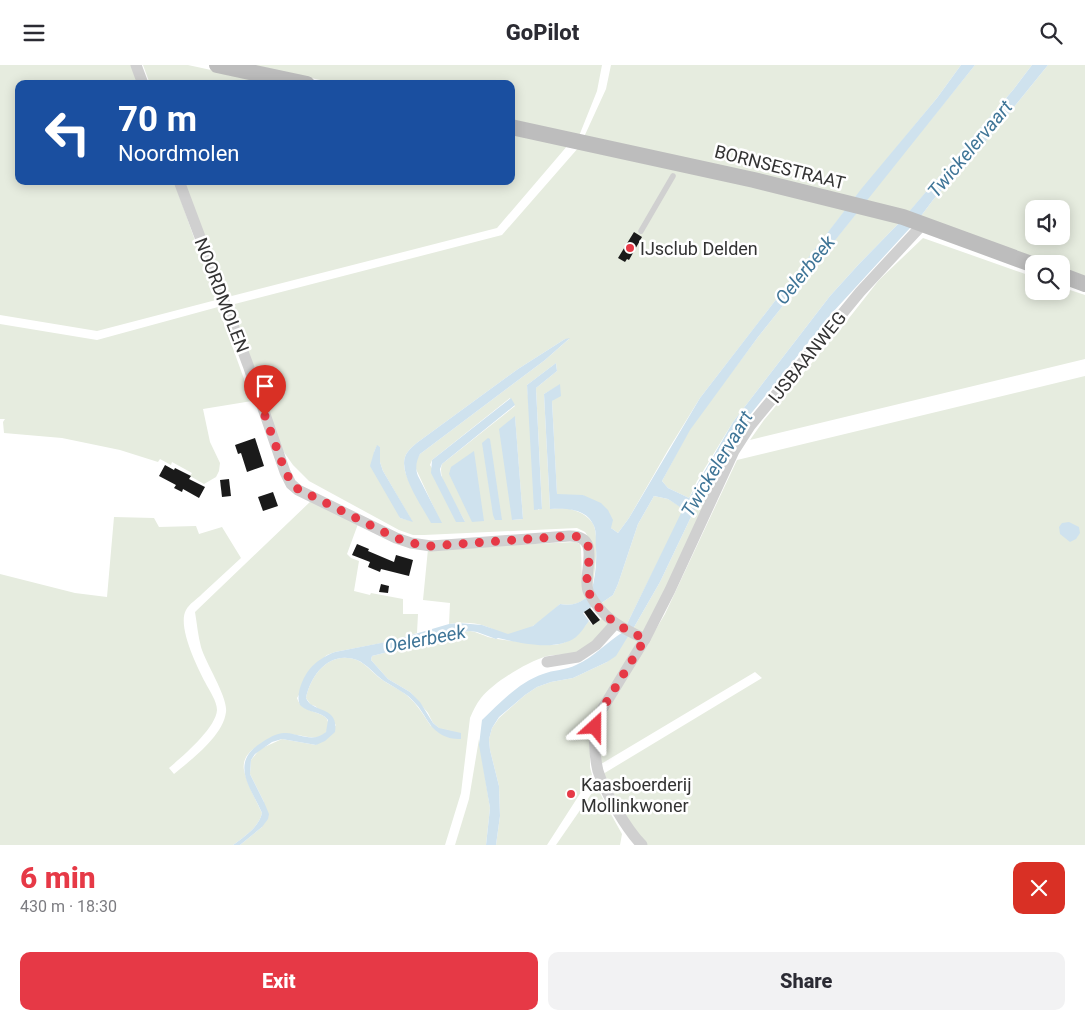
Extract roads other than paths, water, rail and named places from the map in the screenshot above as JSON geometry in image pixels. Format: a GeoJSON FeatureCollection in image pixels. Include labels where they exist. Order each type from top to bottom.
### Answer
{"type":"FeatureCollection","features":[{"type":"Feature","properties":{"kind":"street"},"geometry":{"type":"LineString","coordinates":[[136,65],[142,80]]}},
{"type":"Feature","properties":{"kind":"street"},"geometry":{"type":"LineString","coordinates":[[217,65],[288,80]]}},
{"type":"Feature","properties":{"kind":"street","name":"BORNSESTRAAT"},"geometry":{"type":"LineString","coordinates":[[515,128],[754,180],[903,217],[1025,262]]}},
{"type":"Feature","properties":{"kind":"street","name":"NOORDMOLEN"},"geometry":{"type":"LineString","coordinates":[[180,185],[248,365],[285,471],[294,487],[379,530],[411,543],[431,546],[569,536],[580,537],[587,543],[589,551],[587,584],[590,594],[598,605],[624,629],[645,639]]}},
{"type":"Feature","properties":{"kind":"street","name":"IJSBAANWEG"},"geometry":{"type":"LineString","coordinates":[[645,639],[670,590],[734,451],[750,427],[860,292],[921,223]]}},
{"type":"Feature","properties":{"kind":"street"},"geometry":{"type":"LineString","coordinates":[[1070,278],[1085,284]]}},
{"type":"Feature","properties":{"kind":"street"},"geometry":{"type":"LineString","coordinates":[[547,662],[578,657],[624,629]]}},
{"type":"Feature","properties":{"kind":"street"},"geometry":{"type":"LineString","coordinates":[[642,845],[624,822],[601,777],[597,763],[595,727],[598,716],[645,639]]}},
{"type":"Feature","properties":{"kind":"lane"},"geometry":{"type":"LineString","coordinates":[[641,231],[673,176]]}},
{"type":"Feature","properties":{"kind":"water"},"geometry":{"type":"Polygon","coordinates":[[[961,65],[975,65],[758,337],[690,430],[662,481],[668,488],[689,498],[733,422],[830,296],[901,221],[1013,90],[1032,65],[1048,65],[992,134],[921,216],[833,312],[741,426],[690,519],[660,582],[633,629],[627,624],[683,509],[668,499],[654,496],[638,524],[613,595],[600,604],[591,592],[595,577],[596,535],[591,520],[575,510],[550,509],[544,394],[560,384],[561,396],[552,401],[557,494],[583,495],[601,503],[608,510],[613,520],[611,528],[618,533],[629,518],[700,398],[862,188],[937,98],[961,65]]]}},
{"type":"Feature","properties":{"kind":"water"},"geometry":{"type":"Polygon","coordinates":[[[570,338],[545,360],[420,454],[416,465],[417,473],[442,523],[431,523],[413,491],[405,472],[405,457],[409,451],[418,442],[518,369],[565,339],[570,338]]]}},
{"type":"Feature","properties":{"kind":"water"},"geometry":{"type":"Polygon","coordinates":[[[556,363],[557,371],[536,388],[542,509],[534,510],[527,385],[556,363]]]}},
{"type":"Feature","properties":{"kind":"water"},"geometry":{"type":"Polygon","coordinates":[[[511,398],[515,405],[442,464],[440,469],[441,475],[465,522],[456,522],[431,473],[432,460],[511,398]]]}},
{"type":"Feature","properties":{"kind":"water"},"geometry":{"type":"Polygon","coordinates":[[[515,416],[523,519],[512,520],[499,429],[515,416]]]}},
{"type":"Feature","properties":{"kind":"water"},"geometry":{"type":"Polygon","coordinates":[[[488,438],[490,439],[502,520],[495,520],[493,515],[482,443],[488,438]]]}},
{"type":"Feature","properties":{"kind":"water"},"geometry":{"type":"Polygon","coordinates":[[[377,445],[380,447],[380,462],[383,471],[413,522],[400,518],[370,466],[377,445]]]}},
{"type":"Feature","properties":{"kind":"water"},"geometry":{"type":"Polygon","coordinates":[[[474,451],[484,521],[472,522],[449,474],[451,467],[474,451]]]}},
{"type":"Feature","properties":{"kind":"water"},"geometry":{"type":"Polygon","coordinates":[[[1069,522],[1079,527],[1080,533],[1076,539],[1070,542],[1060,534],[1059,527],[1062,523],[1069,522]]]}},
{"type":"Feature","properties":{"kind":"water"},"geometry":{"type":"Polygon","coordinates":[[[588,596],[595,605],[583,613],[589,621],[576,637],[568,642],[548,645],[527,644],[496,639],[470,631],[425,638],[372,656],[371,660],[388,679],[410,692],[420,702],[433,723],[439,728],[461,733],[461,739],[447,737],[435,730],[412,699],[384,681],[361,662],[347,658],[338,658],[330,661],[317,673],[306,698],[309,703],[325,711],[333,718],[335,732],[325,741],[316,745],[282,739],[272,742],[255,754],[251,760],[250,774],[269,814],[268,819],[262,827],[240,845],[233,845],[258,823],[262,813],[245,776],[244,767],[251,751],[267,739],[280,733],[316,737],[326,732],[328,720],[322,715],[301,706],[298,698],[302,682],[307,673],[321,659],[335,652],[391,641],[449,624],[482,625],[508,634],[533,626],[560,604],[575,604],[588,596]]]}},
{"type":"Feature","properties":{"kind":"water"},"geometry":{"type":"Polygon","coordinates":[[[623,632],[630,633],[616,656],[573,678],[537,687],[499,717],[492,728],[489,739],[499,786],[500,816],[496,845],[486,845],[490,808],[479,745],[482,720],[526,682],[543,674],[583,662],[623,632]]]}},
{"type":"Feature","properties":{"kind":"place","name":"IJsclub Delden"},"geometry":{"type":"Point","coordinates":[630,248]}},
{"type":"Feature","properties":{"kind":"place","name":"Kaasboerderij Mollinkwoner"},"geometry":{"type":"Point","coordinates":[571,794]}},
{"type":"Feature","properties":{"kind":"water label","name":"Twickelervaart"},"geometry":{"type":"Point","coordinates":[970,149]}},
{"type":"Feature","properties":{"kind":"water label","name":"Oelerbeek"},"geometry":{"type":"Point","coordinates":[805,270]}},
{"type":"Feature","properties":{"kind":"water label","name":"Twickelervaart"},"geometry":{"type":"Point","coordinates":[717,464]}},
{"type":"Feature","properties":{"kind":"water label","name":"Oelerbeek"},"geometry":{"type":"Point","coordinates":[425,639]}}]}
